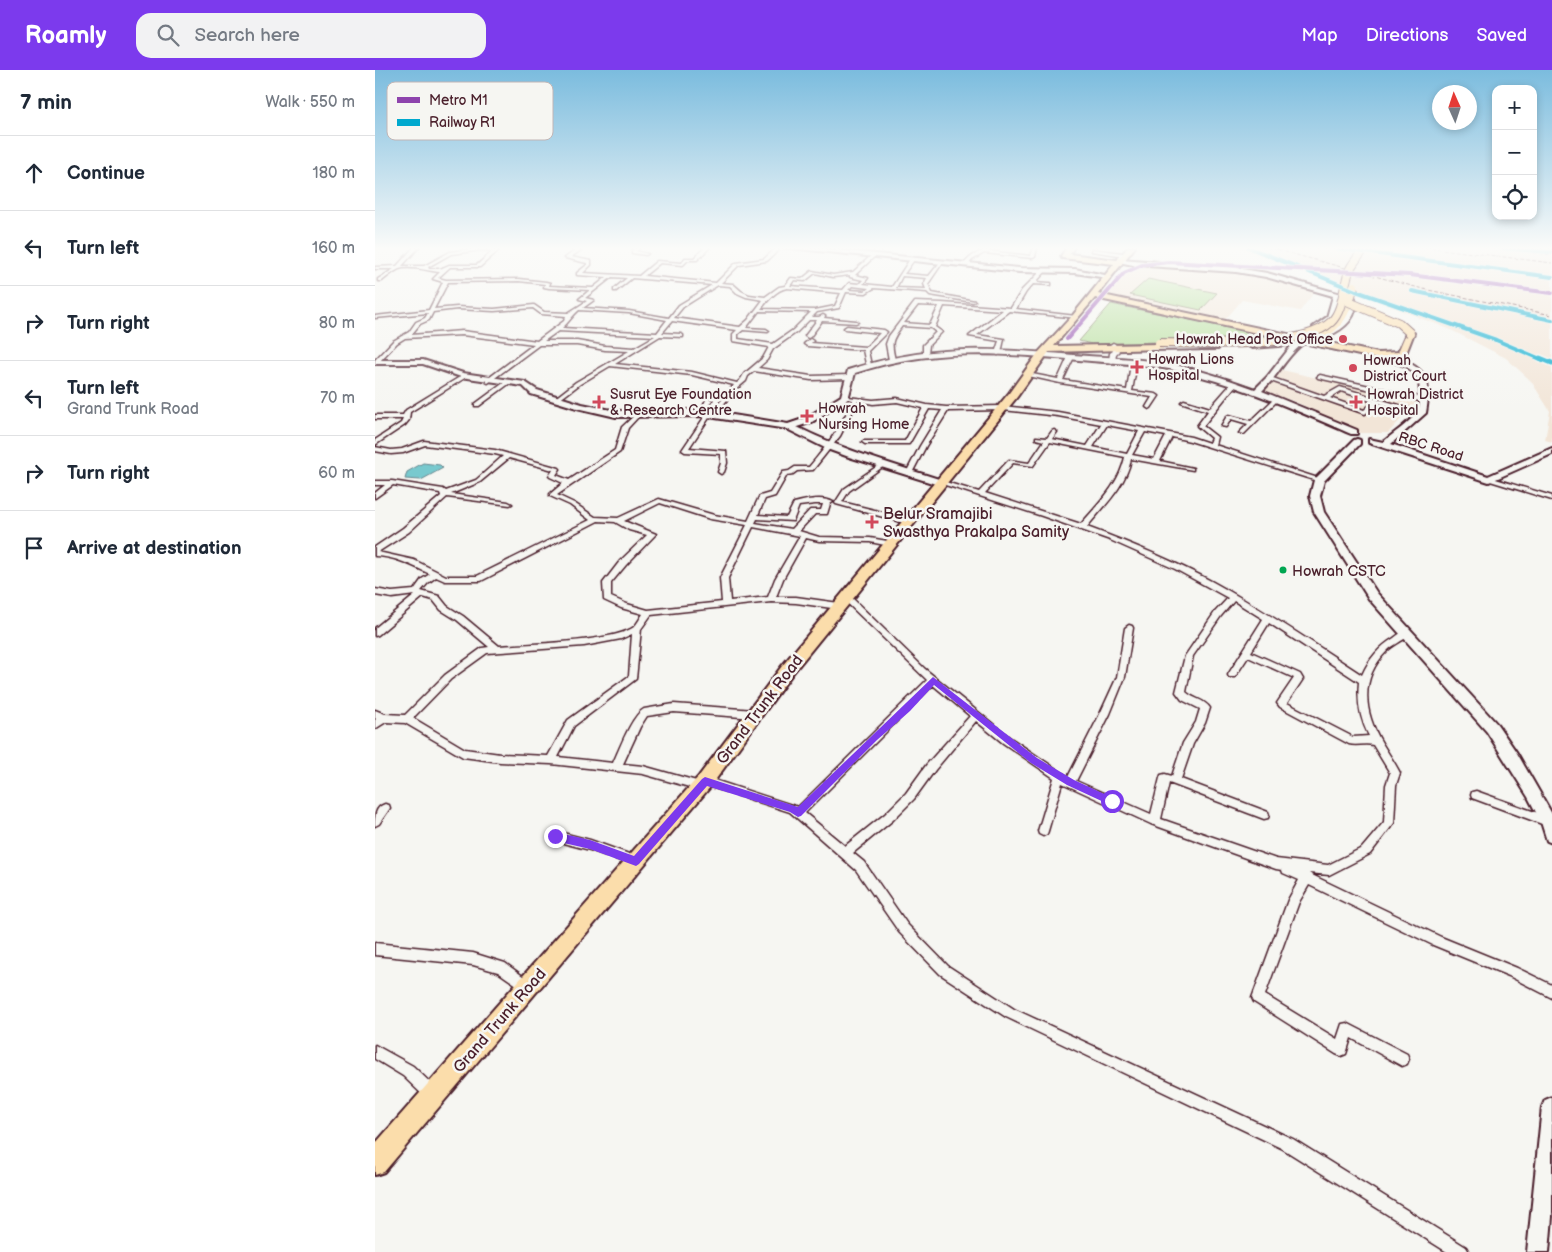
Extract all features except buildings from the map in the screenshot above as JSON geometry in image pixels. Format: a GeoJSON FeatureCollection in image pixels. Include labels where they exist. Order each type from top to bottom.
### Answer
{"type":"FeatureCollection","features":[{"type":"Feature","properties":{"kind":"main road","name":"Grand Trunk Road"},"geometry":{"type":"LineString","coordinates":[[375,1163],[703,784],[787,670],[909,520],[942,483],[1002,408],[1045,350],[1076,317],[1087,302]]}},
{"type":"Feature","properties":{"kind":"main road"},"geometry":{"type":"LineString","coordinates":[[1125,302],[1378,356],[1404,358],[1419,372],[1425,390],[1422,414],[1385,444]]}},
{"type":"Feature","properties":{"kind":"main road"},"geometry":{"type":"LineString","coordinates":[[1285,337],[1318,326],[1330,318],[1335,302]]}},
{"type":"Feature","properties":{"kind":"main road"},"geometry":{"type":"LineString","coordinates":[[1045,350],[1277,340],[1311,334],[1325,327],[1333,320],[1339,302]]}},
{"type":"Feature","properties":{"kind":"main road"},"geometry":{"type":"LineString","coordinates":[[1143,348],[1159,345],[1280,343],[1314,338],[1328,332],[1343,319],[1349,302]]}},
{"type":"Feature","properties":{"kind":"main road"},"geometry":{"type":"LineString","coordinates":[[1349,302],[1363,311],[1401,324],[1410,333],[1404,358]]}},
{"type":"Feature","properties":{"kind":"main road"},"geometry":{"type":"LineString","coordinates":[[1045,350],[1081,345],[1169,349],[1297,344],[1326,335],[1337,328],[1350,314],[1352,302]]}},
{"type":"Feature","properties":{"kind":"main road"},"geometry":{"type":"LineString","coordinates":[[1063,331],[1066,337],[1081,345]]}},
{"type":"Feature","properties":{"kind":"main road"},"geometry":{"type":"LineString","coordinates":[[1285,337],[1297,344]]}},
{"type":"Feature","properties":{"kind":"main road"},"geometry":{"type":"LineString","coordinates":[[1255,392],[1270,379],[1297,344]]}},
{"type":"Feature","properties":{"kind":"main road","name":"RBC Road"},"geometry":{"type":"LineString","coordinates":[[869,364],[943,351],[998,352],[1045,350],[1071,357],[1174,367],[1276,399],[1363,436],[1489,479]]}},
{"type":"Feature","properties":{"kind":"main road"},"geometry":{"type":"LineString","coordinates":[[375,362],[423,362],[465,376],[488,381],[525,384],[534,392],[616,414],[705,414],[789,427],[830,447],[942,483]]}},
{"type":"Feature","properties":{"kind":"main road"},"geometry":{"type":"LineString","coordinates":[[789,427],[809,420],[845,397],[851,372],[869,364]]}},
{"type":"Feature","properties":{"kind":"main road"},"geometry":{"type":"LineString","coordinates":[[1363,436],[1319,480],[1315,496],[1319,512],[1373,596],[1493,728],[1550,822],[1552,836]]}},
{"type":"Feature","properties":{"kind":"main road"},"geometry":{"type":"LineString","coordinates":[[1489,479],[1552,450]]}},
{"type":"Feature","properties":{"kind":"main road"},"geometry":{"type":"LineString","coordinates":[[1538,1252],[1552,1107]]}},
{"type":"Feature","properties":{"kind":"street"},"geometry":{"type":"LineString","coordinates":[[375,362],[395,342],[411,333],[418,322],[427,319],[435,302]]}},
{"type":"Feature","properties":{"kind":"street"},"geometry":{"type":"LineString","coordinates":[[488,381],[557,329],[569,315],[589,302]]}},
{"type":"Feature","properties":{"kind":"street"},"geometry":{"type":"LineString","coordinates":[[557,399],[579,383],[657,337],[669,319],[686,302]]}},
{"type":"Feature","properties":{"kind":"street"},"geometry":{"type":"LineString","coordinates":[[763,302],[750,321],[736,334],[735,340],[773,346]]}},
{"type":"Feature","properties":{"kind":"street"},"geometry":{"type":"LineString","coordinates":[[758,310],[815,312],[837,307],[840,302]]}},
{"type":"Feature","properties":{"kind":"street"},"geometry":{"type":"LineString","coordinates":[[986,302],[987,307]]}},
{"type":"Feature","properties":{"kind":"street"},"geometry":{"type":"LineString","coordinates":[[998,352],[1001,340],[972,336],[1010,309],[1015,302]]}},
{"type":"Feature","properties":{"kind":"street"},"geometry":{"type":"LineString","coordinates":[[892,360],[889,344],[900,324],[917,303],[1010,309],[1076,317]]}},
{"type":"Feature","properties":{"kind":"street"},"geometry":{"type":"LineString","coordinates":[[932,327],[942,304]]}},
{"type":"Feature","properties":{"kind":"street"},"geometry":{"type":"LineString","coordinates":[[375,317],[457,308],[494,310],[534,306],[543,313],[569,315]]}},
{"type":"Feature","properties":{"kind":"street"},"geometry":{"type":"LineString","coordinates":[[579,309],[644,312],[669,319],[766,331]]}},
{"type":"Feature","properties":{"kind":"street"},"geometry":{"type":"LineString","coordinates":[[830,309],[809,338],[807,344],[868,349]]}},
{"type":"Feature","properties":{"kind":"street"},"geometry":{"type":"LineString","coordinates":[[705,414],[717,409],[753,369],[765,359],[773,346],[795,332],[815,312]]}},
{"type":"Feature","properties":{"kind":"street"},"geometry":{"type":"LineString","coordinates":[[809,318],[856,322]]}},
{"type":"Feature","properties":{"kind":"street"},"geometry":{"type":"LineString","coordinates":[[562,324],[659,332],[681,336]]}},
{"type":"Feature","properties":{"kind":"street"},"geometry":{"type":"LineString","coordinates":[[900,324],[932,327],[939,332],[926,345],[926,353]]}},
{"type":"Feature","properties":{"kind":"street"},"geometry":{"type":"LineString","coordinates":[[847,328],[884,332],[865,351],[869,364]]}},
{"type":"Feature","properties":{"kind":"street"},"geometry":{"type":"LineString","coordinates":[[557,329],[659,332]]}},
{"type":"Feature","properties":{"kind":"street"},"geometry":{"type":"LineString","coordinates":[[404,337],[452,333],[539,343],[577,344],[634,350]]}},
{"type":"Feature","properties":{"kind":"street"},"geometry":{"type":"LineString","coordinates":[[1113,361],[1114,347]]}},
{"type":"Feature","properties":{"kind":"street"},"geometry":{"type":"LineString","coordinates":[[1060,381],[1071,357]]}},
{"type":"Feature","properties":{"kind":"street"},"geometry":{"type":"LineString","coordinates":[[1129,392],[1134,363]]}},
{"type":"Feature","properties":{"kind":"street"},"geometry":{"type":"LineString","coordinates":[[611,365],[692,373],[739,384]]}},
{"type":"Feature","properties":{"kind":"street"},"geometry":{"type":"LineString","coordinates":[[753,369],[811,378],[850,377]]}},
{"type":"Feature","properties":{"kind":"street"},"geometry":{"type":"LineString","coordinates":[[1027,375],[1156,396],[1149,407]]}},
{"type":"Feature","properties":{"kind":"street"},"geometry":{"type":"LineString","coordinates":[[375,443],[403,424],[408,411],[465,376]]}},
{"type":"Feature","properties":{"kind":"street"},"geometry":{"type":"LineString","coordinates":[[1320,377],[1424,400]]}},
{"type":"Feature","properties":{"kind":"street"},"geometry":{"type":"LineString","coordinates":[[1270,379],[1365,412],[1377,400]]}},
{"type":"Feature","properties":{"kind":"street"},"geometry":{"type":"LineString","coordinates":[[477,405],[507,382]]}},
{"type":"Feature","properties":{"kind":"street"},"geometry":{"type":"LineString","coordinates":[[1212,445],[1213,437],[1200,426],[1202,420],[1233,385]]}},
{"type":"Feature","properties":{"kind":"street"},"geometry":{"type":"LineString","coordinates":[[1325,398],[1340,389],[1422,414]]}},
{"type":"Feature","properties":{"kind":"street"},"geometry":{"type":"LineString","coordinates":[[845,397],[873,402],[897,400],[946,409],[1002,408],[1038,411],[1170,435],[1212,445],[1319,480]]}},
{"type":"Feature","properties":{"kind":"street"},"geometry":{"type":"LineString","coordinates":[[726,605],[724,578],[753,520],[762,497],[773,495],[785,473],[791,473],[795,468],[811,470],[830,447],[848,418],[856,399]]}},
{"type":"Feature","properties":{"kind":"street"},"geometry":{"type":"LineString","coordinates":[[1242,433],[1276,399]]}},
{"type":"Feature","properties":{"kind":"street"},"geometry":{"type":"LineString","coordinates":[[709,400],[705,414],[685,450],[724,452],[724,463],[721,472]]}},
{"type":"Feature","properties":{"kind":"street"},"geometry":{"type":"LineString","coordinates":[[1184,402],[1211,410]]}},
{"type":"Feature","properties":{"kind":"street"},"geometry":{"type":"LineString","coordinates":[[865,442],[907,443],[927,407]]}},
{"type":"Feature","properties":{"kind":"street"},"geometry":{"type":"LineString","coordinates":[[909,473],[946,409]]}},
{"type":"Feature","properties":{"kind":"street"},"geometry":{"type":"LineString","coordinates":[[638,414],[625,427],[618,451],[552,495],[572,504],[593,519],[619,521],[652,534],[623,563],[607,584],[607,598],[624,606],[648,613],[771,599],[842,602],[933,680],[1026,755],[1070,783],[1155,821],[1307,877],[1437,941],[1513,972],[1552,992]]}},
{"type":"Feature","properties":{"kind":"street"},"geometry":{"type":"LineString","coordinates":[[375,417],[406,417]]}},
{"type":"Feature","properties":{"kind":"street"},"geometry":{"type":"LineString","coordinates":[[1224,426],[1229,418],[1251,423]]}},
{"type":"Feature","properties":{"kind":"street"},"geometry":{"type":"LineString","coordinates":[[1089,448],[1105,423]]}},
{"type":"Feature","properties":{"kind":"street"},"geometry":{"type":"LineString","coordinates":[[1082,528],[1119,484],[1126,468],[1128,457],[1143,430]]}},
{"type":"Feature","properties":{"kind":"street"},"geometry":{"type":"LineString","coordinates":[[981,494],[1011,461],[1031,465],[1054,432]]}},
{"type":"Feature","properties":{"kind":"street"},"geometry":{"type":"LineString","coordinates":[[1156,461],[1170,435]]}},
{"type":"Feature","properties":{"kind":"street"},"geometry":{"type":"LineString","coordinates":[[1038,438],[1191,469]]}},
{"type":"Feature","properties":{"kind":"street"},"geometry":{"type":"LineString","coordinates":[[375,449],[397,451],[424,443],[509,455],[557,468],[552,476],[567,482],[566,485]]}},
{"type":"Feature","properties":{"kind":"street"},"geometry":{"type":"LineString","coordinates":[[375,550],[406,530],[445,495],[478,481],[509,455]]}},
{"type":"Feature","properties":{"kind":"street"},"geometry":{"type":"LineString","coordinates":[[838,503],[846,490],[882,465]]}},
{"type":"Feature","properties":{"kind":"street"},"geometry":{"type":"LineString","coordinates":[[1489,479],[1552,498]]}},
{"type":"Feature","properties":{"kind":"street"},"geometry":{"type":"LineString","coordinates":[[375,483],[392,483],[443,491],[445,495],[509,504]]}},
{"type":"Feature","properties":{"kind":"street"},"geometry":{"type":"LineString","coordinates":[[375,496],[392,483]]}},
{"type":"Feature","properties":{"kind":"street"},"geometry":{"type":"LineString","coordinates":[[942,483],[1082,528],[1146,553],[1211,585],[1364,681]]}},
{"type":"Feature","properties":{"kind":"street"},"geometry":{"type":"LineString","coordinates":[[619,521],[659,501],[713,517],[791,520],[796,504],[811,503],[815,500],[838,503],[909,520]]}},
{"type":"Feature","properties":{"kind":"street"},"geometry":{"type":"LineString","coordinates":[[795,532],[813,512],[824,512],[827,502]]}},
{"type":"Feature","properties":{"kind":"street"},"geometry":{"type":"LineString","coordinates":[[375,554],[382,554],[411,562],[445,578],[478,579],[597,519]]}},
{"type":"Feature","properties":{"kind":"street"},"geometry":{"type":"LineString","coordinates":[[753,520],[819,540],[870,540],[890,544]]}},
{"type":"Feature","properties":{"kind":"street"},"geometry":{"type":"LineString","coordinates":[[771,599],[779,579],[804,535]]}},
{"type":"Feature","properties":{"kind":"street"},"geometry":{"type":"LineString","coordinates":[[375,633],[419,593],[425,581],[435,573]]}},
{"type":"Feature","properties":{"kind":"street"},"geometry":{"type":"LineString","coordinates":[[375,592],[393,595],[419,593],[436,598],[444,608],[497,649]]}},
{"type":"Feature","properties":{"kind":"street"},"geometry":{"type":"LineString","coordinates":[[1175,781],[1187,745],[1200,726],[1205,708],[1199,702],[1184,697],[1181,692],[1189,656],[1218,614],[1232,598]]}},
{"type":"Feature","properties":{"kind":"street"},"geometry":{"type":"LineString","coordinates":[[551,760],[571,723],[633,677],[637,629],[648,613]]}},
{"type":"Feature","properties":{"kind":"street"},"geometry":{"type":"LineString","coordinates":[[1232,674],[1267,619]]}},
{"type":"Feature","properties":{"kind":"street"},"geometry":{"type":"LineString","coordinates":[[1070,783],[1105,714],[1121,677],[1129,628]]}},
{"type":"Feature","properties":{"kind":"street"},"geometry":{"type":"LineString","coordinates":[[407,719],[448,677],[481,652],[497,649],[584,643],[621,636],[637,629]]}},
{"type":"Feature","properties":{"kind":"street"},"geometry":{"type":"LineString","coordinates":[[1276,864],[1329,870],[1366,851],[1389,823],[1391,785],[1395,773],[1375,742],[1365,720],[1361,694],[1364,681],[1371,667],[1383,650],[1406,634]]}},
{"type":"Feature","properties":{"kind":"street"},"geometry":{"type":"LineString","coordinates":[[1246,653],[1297,676],[1299,679],[1282,703],[1283,705],[1352,741],[1368,740],[1375,742]]}},
{"type":"Feature","properties":{"kind":"street"},"geometry":{"type":"LineString","coordinates":[[798,813],[873,738],[907,708],[933,680]]}},
{"type":"Feature","properties":{"kind":"street"},"geometry":{"type":"LineString","coordinates":[[616,767],[636,725],[644,713],[674,708],[755,714]]}},
{"type":"Feature","properties":{"kind":"street"},"geometry":{"type":"LineString","coordinates":[[845,852],[889,817],[910,796],[931,767],[976,715]]}},
{"type":"Feature","properties":{"kind":"street"},"geometry":{"type":"LineString","coordinates":[[375,725],[379,716],[407,719],[463,753],[643,770],[703,784],[793,809],[860,866],[903,928],[952,976],[1010,1013],[1288,1144],[1461,1252]]}},
{"type":"Feature","properties":{"kind":"street"},"geometry":{"type":"LineString","coordinates":[[1043,831],[1059,776]]}},
{"type":"Feature","properties":{"kind":"street"},"geometry":{"type":"LineString","coordinates":[[1155,821],[1165,778],[1264,815]]}},
{"type":"Feature","properties":{"kind":"street"},"geometry":{"type":"LineString","coordinates":[[1476,795],[1550,822]]}},
{"type":"Feature","properties":{"kind":"street"},"geometry":{"type":"LineString","coordinates":[[375,820],[385,808]]}},
{"type":"Feature","properties":{"kind":"street"},"geometry":{"type":"LineString","coordinates":[[555,836],[590,844],[636,861]]}},
{"type":"Feature","properties":{"kind":"street"},"geometry":{"type":"LineString","coordinates":[[1307,877],[1294,900],[1258,998],[1341,1049],[1347,1029],[1402,1059]]}},
{"type":"Feature","properties":{"kind":"street"},"geometry":{"type":"LineString","coordinates":[[375,949],[473,959],[501,968],[528,986]]}},
{"type":"Feature","properties":{"kind":"street"},"geometry":{"type":"LineString","coordinates":[[375,1052],[408,1071],[434,1096]]}},
{"type":"Feature","properties":{"kind":"shaded area"},"geometry":{"type":"Polygon","coordinates":[[[1135,302],[1240,302],[1224,321],[1135,302]]]}},
{"type":"Feature","properties":{"kind":"shaded area"},"geometry":{"type":"Polygon","coordinates":[[[1253,302],[1307,302],[1300,311],[1253,302]]]}},
{"type":"Feature","properties":{"kind":"shaded area"},"geometry":{"type":"Polygon","coordinates":[[[1380,302],[1552,302],[1552,442],[1545,440],[1550,411],[1531,381],[1506,358],[1449,329],[1380,302]]]}},
{"type":"Feature","properties":{"kind":"shaded area","name":"Howrah District Hospital"},"geometry":{"type":"Polygon","coordinates":[[[1282,370],[1418,401],[1388,433],[1361,433],[1296,402],[1264,391],[1282,370]]]}},
{"type":"Feature","properties":{"kind":"green space"},"geometry":{"type":"Polygon","coordinates":[[[1164,302],[1208,302],[1201,310],[1164,302]]]}},
{"type":"Feature","properties":{"kind":"green space"},"geometry":{"type":"Polygon","coordinates":[[[1111,304],[1281,338],[1092,344],[1079,341],[1111,304]]]}},
{"type":"Feature","properties":{"kind":"water"},"geometry":{"type":"Polygon","coordinates":[[[423,463],[440,465],[443,468],[421,480],[405,479],[407,472],[423,463]]]}},
{"type":"Feature","properties":{"kind":"railway"},"geometry":{"type":"LineString","coordinates":[[1388,302],[1496,340],[1543,360]]}},
{"type":"Feature","properties":{"kind":"railway"},"geometry":{"type":"LineString","coordinates":[[1488,302],[1552,315]]}},
{"type":"Feature","properties":{"kind":"railway"},"geometry":{"type":"LineString","coordinates":[[1540,358],[1552,363]]}},
{"type":"Feature","properties":{"kind":"metro line","name":"M1"},"geometry":{"type":"LineString","coordinates":[[1067,339],[1099,302]]}},
{"type":"Feature","properties":{"kind":"rail line","name":"R1"},"geometry":{"type":"LineString","coordinates":[[1388,302],[1496,340],[1552,363]]}},
{"type":"Feature","properties":{"kind":"rail line","name":"R1"},"geometry":{"type":"LineString","coordinates":[[1466,302],[1552,320]]}},
{"type":"Feature","properties":{"kind":"place","name":"Howrah Head Post Office"},"geometry":{"type":"Point","coordinates":[1343,339]}},
{"type":"Feature","properties":{"kind":"place","name":"Howrah Lions Hospital"},"geometry":{"type":"Point","coordinates":[1137,367]}},
{"type":"Feature","properties":{"kind":"place","name":"Howrah District Court"},"geometry":{"type":"Point","coordinates":[1353,368]}},
{"type":"Feature","properties":{"kind":"place","name":"Susrut Eye Foundation & Research Centre"},"geometry":{"type":"Point","coordinates":[599,402]}},
{"type":"Feature","properties":{"kind":"place","name":"Howrah District Hospital"},"geometry":{"type":"Point","coordinates":[1356,402]}},
{"type":"Feature","properties":{"kind":"place","name":"Howrah Nursing Home"},"geometry":{"type":"Point","coordinates":[807,416]}},
{"type":"Feature","properties":{"kind":"place","name":"Belur Sramajibi Swasthya Prakalpa Samity"},"geometry":{"type":"Point","coordinates":[872,522]}},
{"type":"Feature","properties":{"kind":"place","name":"Howrah CSTC"},"geometry":{"type":"Point","coordinates":[1283,570]}},
{"type":"Feature","properties":{"kind":"route"},"geometry":{"type":"LineString","coordinates":[[555,836],[590,844],[636,861],[705,781],[793,809],[798,813],[873,738],[907,708],[933,680],[1006,740],[1034,760],[1070,783],[1112,801]]}}]}
